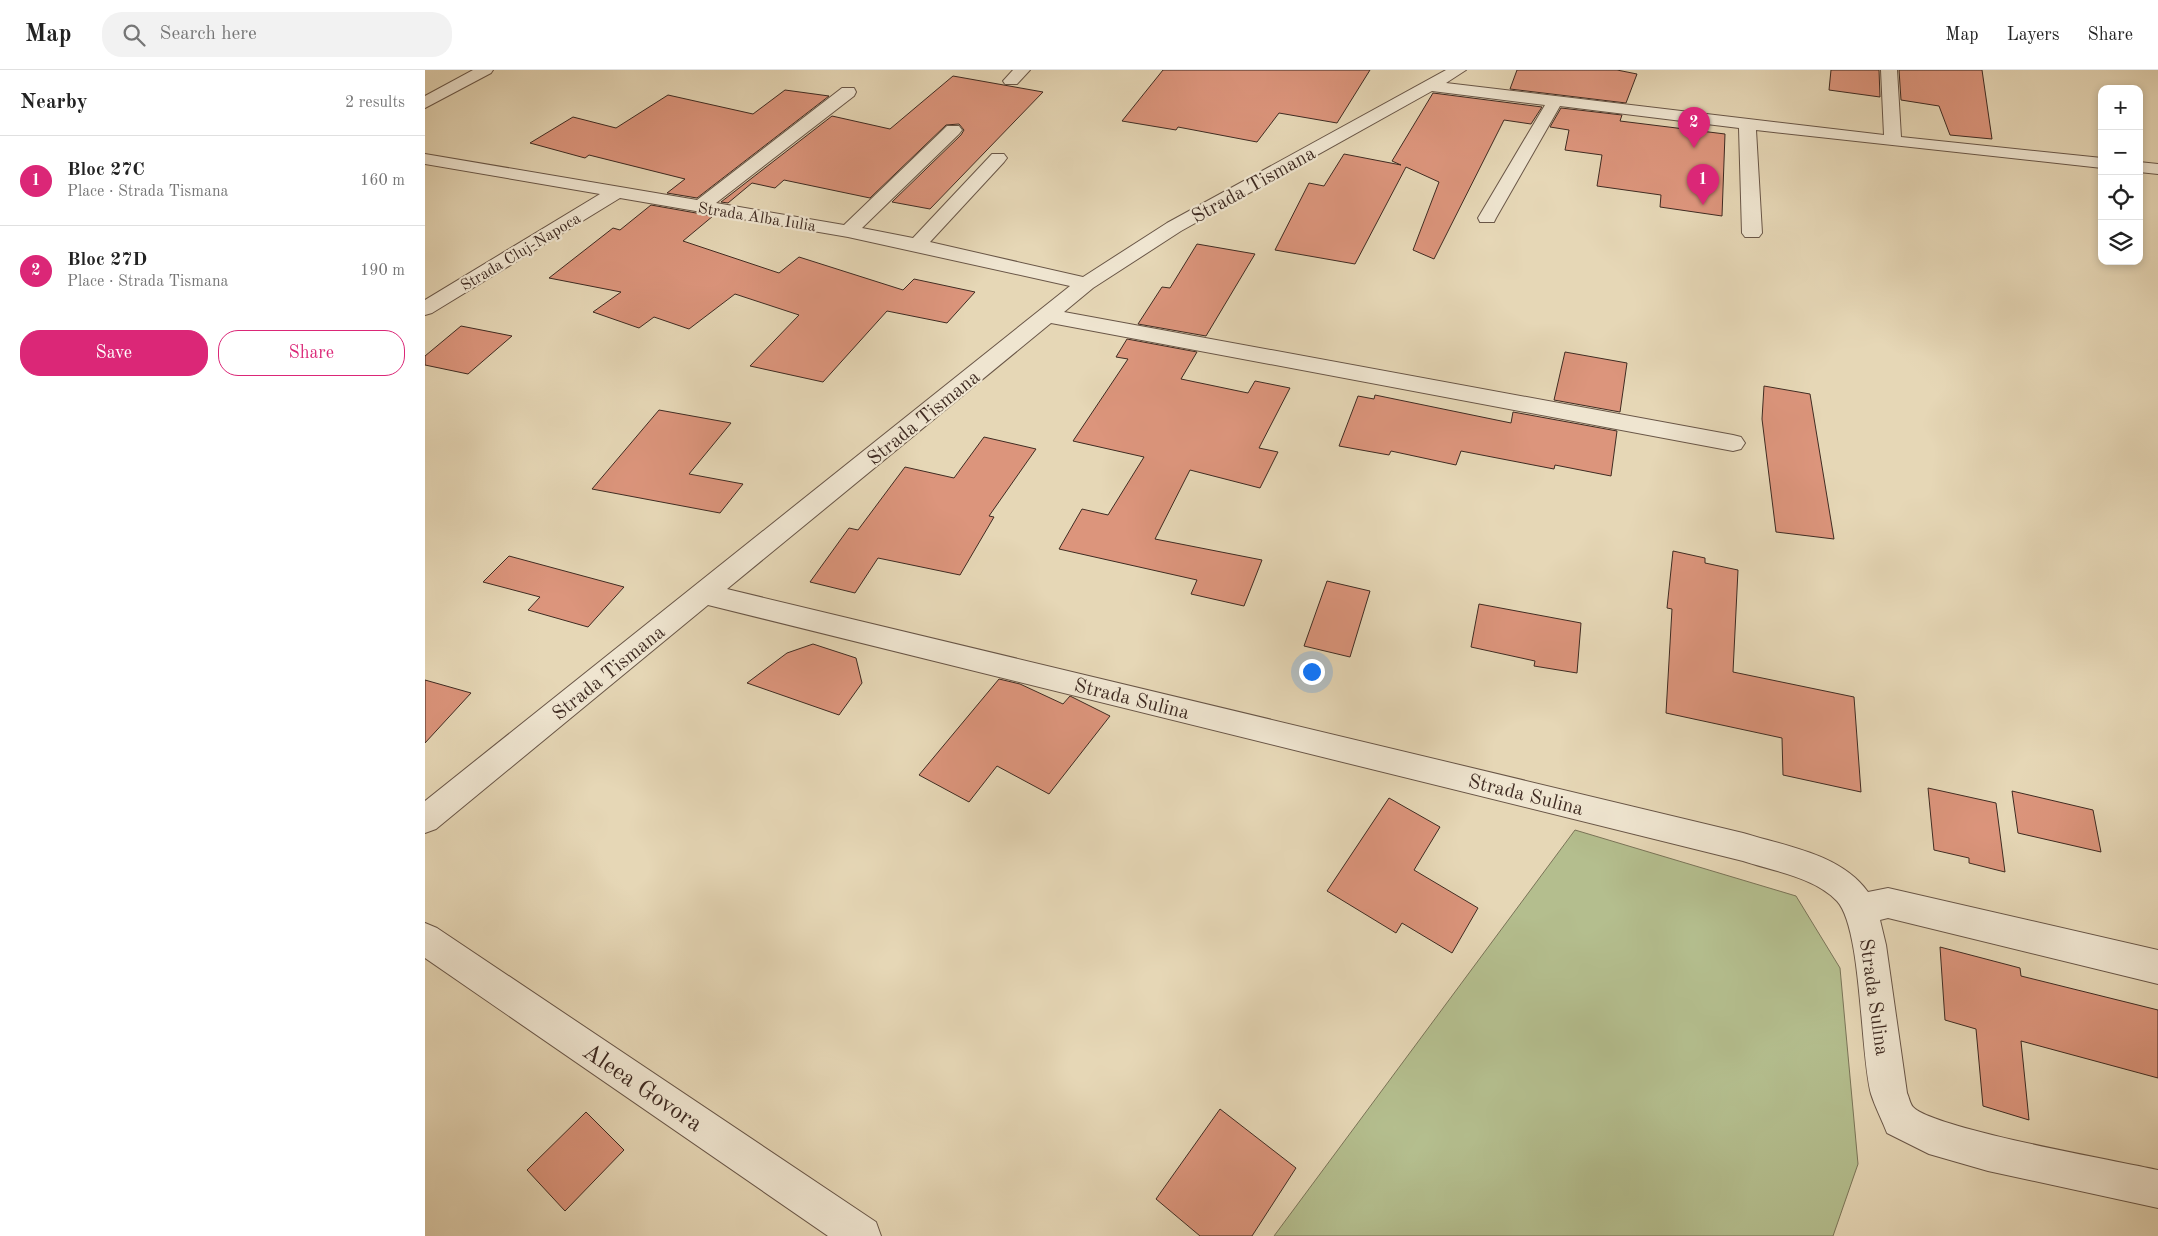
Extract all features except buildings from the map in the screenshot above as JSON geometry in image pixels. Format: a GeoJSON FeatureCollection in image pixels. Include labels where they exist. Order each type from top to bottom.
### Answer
{"type":"FeatureCollection","features":[{"type":"Feature","properties":{"kind":"street"},"geometry":{"type":"LineString","coordinates":[[425,103],[485,70]]}},
{"type":"Feature","properties":{"kind":"street"},"geometry":{"type":"LineString","coordinates":[[1889,70],[1893,141]]}},
{"type":"Feature","properties":{"kind":"street"},"geometry":{"type":"LineString","coordinates":[[1460,80],[1555,101],[1893,141],[2098,163]]}},
{"type":"Feature","properties":{"kind":"street","name":"Strada Tismana"},"geometry":{"type":"LineString","coordinates":[[425,818],[705,594],[1086,284],[1174,227],[1430,86],[1460,80]]}},
{"type":"Feature","properties":{"kind":"street"},"geometry":{"type":"LineString","coordinates":[[700,206],[848,92]]}},
{"type":"Feature","properties":{"kind":"street"},"geometry":{"type":"LineString","coordinates":[[1487,218],[1555,101]]}},
{"type":"Feature","properties":{"kind":"street"},"geometry":{"type":"LineString","coordinates":[[1747,124],[1752,232]]}},
{"type":"Feature","properties":{"kind":"street"},"geometry":{"type":"LineString","coordinates":[[848,231],[953,130]]}},
{"type":"Feature","properties":{"kind":"street"},"geometry":{"type":"LineString","coordinates":[[917,245],[998,158]]}},
{"type":"Feature","properties":{"kind":"street","name":"Strada Alba Iulia"},"geometry":{"type":"LineString","coordinates":[[425,159],[615,193],[848,231],[1086,284]]}},
{"type":"Feature","properties":{"kind":"street"},"geometry":{"type":"LineString","coordinates":[[2143,167],[2158,169]]}},
{"type":"Feature","properties":{"kind":"street","name":"Strada Cluj-Napoca"},"geometry":{"type":"LineString","coordinates":[[425,309],[615,193]]}},
{"type":"Feature","properties":{"kind":"street"},"geometry":{"type":"LineString","coordinates":[[1048,316],[1733,443]]}},
{"type":"Feature","properties":{"kind":"street","name":"Strada Sulina"},"geometry":{"type":"LineString","coordinates":[[705,594],[1743,847],[1819,871],[1848,890],[1861,909],[1869,946],[1889,1094],[1900,1120],[1909,1127],[1929,1136],[1988,1152],[2158,1189]]}},
{"type":"Feature","properties":{"kind":"street"},"geometry":{"type":"LineString","coordinates":[[1861,909],[1889,903],[2158,967]]}},
{"type":"Feature","properties":{"kind":"street","name":"Aleea Govora"},"geometry":{"type":"LineString","coordinates":[[425,939],[862,1236]]}},
{"type":"Feature","properties":{"kind":"green space"},"geometry":{"type":"Polygon","coordinates":[[[1575,830],[1796,896],[1840,968],[1858,1164],[1833,1236],[1274,1236],[1575,830]]]}},
{"type":"Feature","properties":{"kind":"place","name":"Bloc 27D"},"geometry":{"type":"Point","coordinates":[1694,148]}},
{"type":"Feature","properties":{"kind":"place","name":"Bloc 27C"},"geometry":{"type":"Point","coordinates":[1703,205]}}]}
